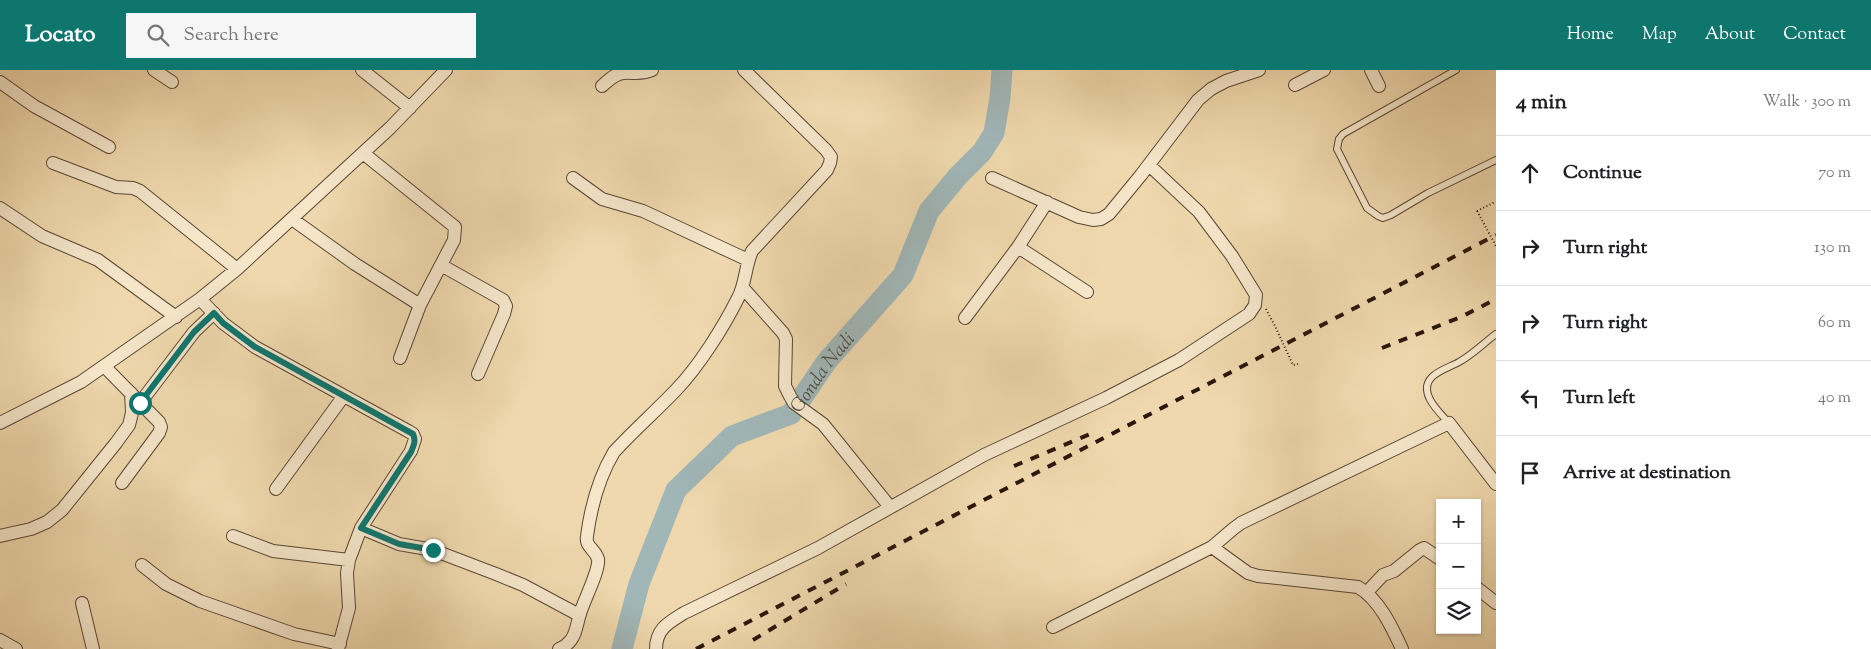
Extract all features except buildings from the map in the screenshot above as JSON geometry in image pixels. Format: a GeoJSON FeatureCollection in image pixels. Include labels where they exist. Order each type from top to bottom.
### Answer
{"type":"FeatureCollection","features":[{"type":"Feature","properties":{"kind":"street"},"geometry":{"type":"LineString","coordinates":[[154,70],[172,82]]}},
{"type":"Feature","properties":{"kind":"street"},"geometry":{"type":"LineString","coordinates":[[362,70],[410,108]]}},
{"type":"Feature","properties":{"kind":"street"},"geometry":{"type":"LineString","coordinates":[[602,86],[614,76],[622,73],[643,74],[652,70]]}},
{"type":"Feature","properties":{"kind":"street"},"geometry":{"type":"LineString","coordinates":[[559,649],[571,641],[575,633],[579,615],[596,569],[598,560],[589,548],[586,538],[598,482],[607,463],[614,452],[677,389],[701,359],[743,288],[748,260],[761,240],[827,170],[830,163],[831,156],[826,150],[744,70]]}},
{"type":"Feature","properties":{"kind":"street"},"geometry":{"type":"LineString","coordinates":[[992,178],[1079,217],[1093,220],[1101,219],[1109,214],[1149,165],[1198,100],[1211,89],[1226,81],[1259,70]]}},
{"type":"Feature","properties":{"kind":"street"},"geometry":{"type":"LineString","coordinates":[[1296,85],[1324,70]]}},
{"type":"Feature","properties":{"kind":"street"},"geometry":{"type":"LineString","coordinates":[[1371,70],[1379,86]]}},
{"type":"Feature","properties":{"kind":"street"},"geometry":{"type":"LineString","coordinates":[[0,423],[81,382],[200,299],[237,269],[364,153],[410,108],[440,72]]}},
{"type":"Feature","properties":{"kind":"street"},"geometry":{"type":"LineString","coordinates":[[0,82],[34,106],[109,147]]}},
{"type":"Feature","properties":{"kind":"street"},"geometry":{"type":"LineString","coordinates":[[364,153],[455,228],[454,240],[420,305],[400,358]]}},
{"type":"Feature","properties":{"kind":"street"},"geometry":{"type":"LineString","coordinates":[[53,164],[116,187],[133,188],[140,191],[237,269]]}},
{"type":"Feature","properties":{"kind":"street"},"geometry":{"type":"LineString","coordinates":[[656,649],[660,630],[665,624],[684,613],[818,548],[984,455],[1106,398],[1179,360],[1250,314],[1257,300],[1256,296],[1232,256],[1199,212],[1149,165]]}},
{"type":"Feature","properties":{"kind":"street"},"geometry":{"type":"LineString","coordinates":[[573,178],[602,199],[643,211],[748,260]]}},
{"type":"Feature","properties":{"kind":"street"},"geometry":{"type":"LineString","coordinates":[[965,318],[1018,247],[1047,202]]}},
{"type":"Feature","properties":{"kind":"street"},"geometry":{"type":"LineString","coordinates":[[0,208],[42,236],[98,260],[176,316]]}},
{"type":"Feature","properties":{"kind":"street"},"geometry":{"type":"LineString","coordinates":[[292,219],[355,264],[420,305]]}},
{"type":"Feature","properties":{"kind":"street"},"geometry":{"type":"LineString","coordinates":[[1018,247],[1087,292]]}},
{"type":"Feature","properties":{"kind":"street"},"geometry":{"type":"LineString","coordinates":[[441,265],[503,300],[506,306],[478,374]]}},
{"type":"Feature","properties":{"kind":"street"},"geometry":{"type":"LineString","coordinates":[[743,288],[783,333],[786,339],[785,386],[799,407],[823,424],[890,507]]}},
{"type":"Feature","properties":{"kind":"street"},"geometry":{"type":"LineString","coordinates":[[142,565],[166,584],[200,601],[294,634],[339,647],[349,608],[347,573],[349,560],[361,528],[411,452],[415,439],[413,434],[408,431],[255,347],[223,323],[200,299]]}},
{"type":"Feature","properties":{"kind":"street"},"geometry":{"type":"LineString","coordinates":[[140,403],[194,332],[214,313]]}},
{"type":"Feature","properties":{"kind":"street"},"geometry":{"type":"LineString","coordinates":[[104,366],[159,422],[161,427],[159,433],[122,483]]}},
{"type":"Feature","properties":{"kind":"street"},"geometry":{"type":"LineString","coordinates":[[0,536],[30,529],[47,522],[62,510],[116,443],[128,425],[132,413],[131,393]]}},
{"type":"Feature","properties":{"kind":"street"},"geometry":{"type":"LineString","coordinates":[[276,489],[343,397]]}},
{"type":"Feature","properties":{"kind":"street"},"geometry":{"type":"LineString","coordinates":[[1053,627],[1212,547],[1241,524],[1449,423],[1496,484]]}},
{"type":"Feature","properties":{"kind":"street"},"geometry":{"type":"LineString","coordinates":[[361,528],[399,544],[433,550],[496,574],[523,585],[579,615]]}},
{"type":"Feature","properties":{"kind":"street"},"geometry":{"type":"LineString","coordinates":[[233,536],[273,551],[349,560]]}},
{"type":"Feature","properties":{"kind":"street"},"geometry":{"type":"LineString","coordinates":[[1212,547],[1248,573],[1258,576],[1358,586],[1367,592],[1377,604],[1402,649]]}},
{"type":"Feature","properties":{"kind":"street"},"geometry":{"type":"LineString","coordinates":[[1367,592],[1383,575],[1394,571],[1420,550],[1424,548],[1436,556]]}},
{"type":"Feature","properties":{"kind":"street"},"geometry":{"type":"LineString","coordinates":[[1478,589],[1496,603]]}},
{"type":"Feature","properties":{"kind":"street"},"geometry":{"type":"LineString","coordinates":[[82,603],[93,649]]}},
{"type":"Feature","properties":{"kind":"street"},"geometry":{"type":"LineString","coordinates":[[0,640],[16,649]]}},
{"type":"Feature","properties":{"kind":"lane"},"geometry":{"type":"LineString","coordinates":[[1456,70],[1343,134],[1338,139],[1337,149],[1367,208],[1383,218],[1428,193],[1496,160]]}},
{"type":"Feature","properties":{"kind":"lane"},"geometry":{"type":"LineString","coordinates":[[1449,423],[1431,402],[1427,394],[1427,384],[1431,378],[1442,370],[1460,362],[1496,334]]}},
{"type":"Feature","properties":{"kind":"path"},"geometry":{"type":"LineString","coordinates":[[1495,202],[1477,211],[1496,246]]}},
{"type":"Feature","properties":{"kind":"path"},"geometry":{"type":"LineString","coordinates":[[1257,300],[1265,307],[1293,365],[1298,364]]}},
{"type":"Feature","properties":{"kind":"waterway","name":"Gonda Nadi"},"geometry":{"type":"LineString","coordinates":[[622,649],[639,584],[676,490],[732,436],[791,414],[827,361],[903,275],[929,211],[958,176],[982,152],[994,133],[1000,98],[1002,70]]}},
{"type":"Feature","properties":{"kind":"railway"},"geometry":{"type":"LineString","coordinates":[[696,649],[1496,235]]}},
{"type":"Feature","properties":{"kind":"railway"},"geometry":{"type":"LineString","coordinates":[[1382,348],[1461,317],[1496,299]]}},
{"type":"Feature","properties":{"kind":"railway"},"geometry":{"type":"LineString","coordinates":[[1014,466],[1095,432]]}},
{"type":"Feature","properties":{"kind":"railway"},"geometry":{"type":"LineString","coordinates":[[753,640],[846,584]]}},
{"type":"Feature","properties":{"kind":"route"},"geometry":{"type":"LineString","coordinates":[[140,403],[194,332],[214,313],[223,323],[255,347],[413,434],[415,439],[411,452],[361,528],[399,544],[433,550]]}}]}
